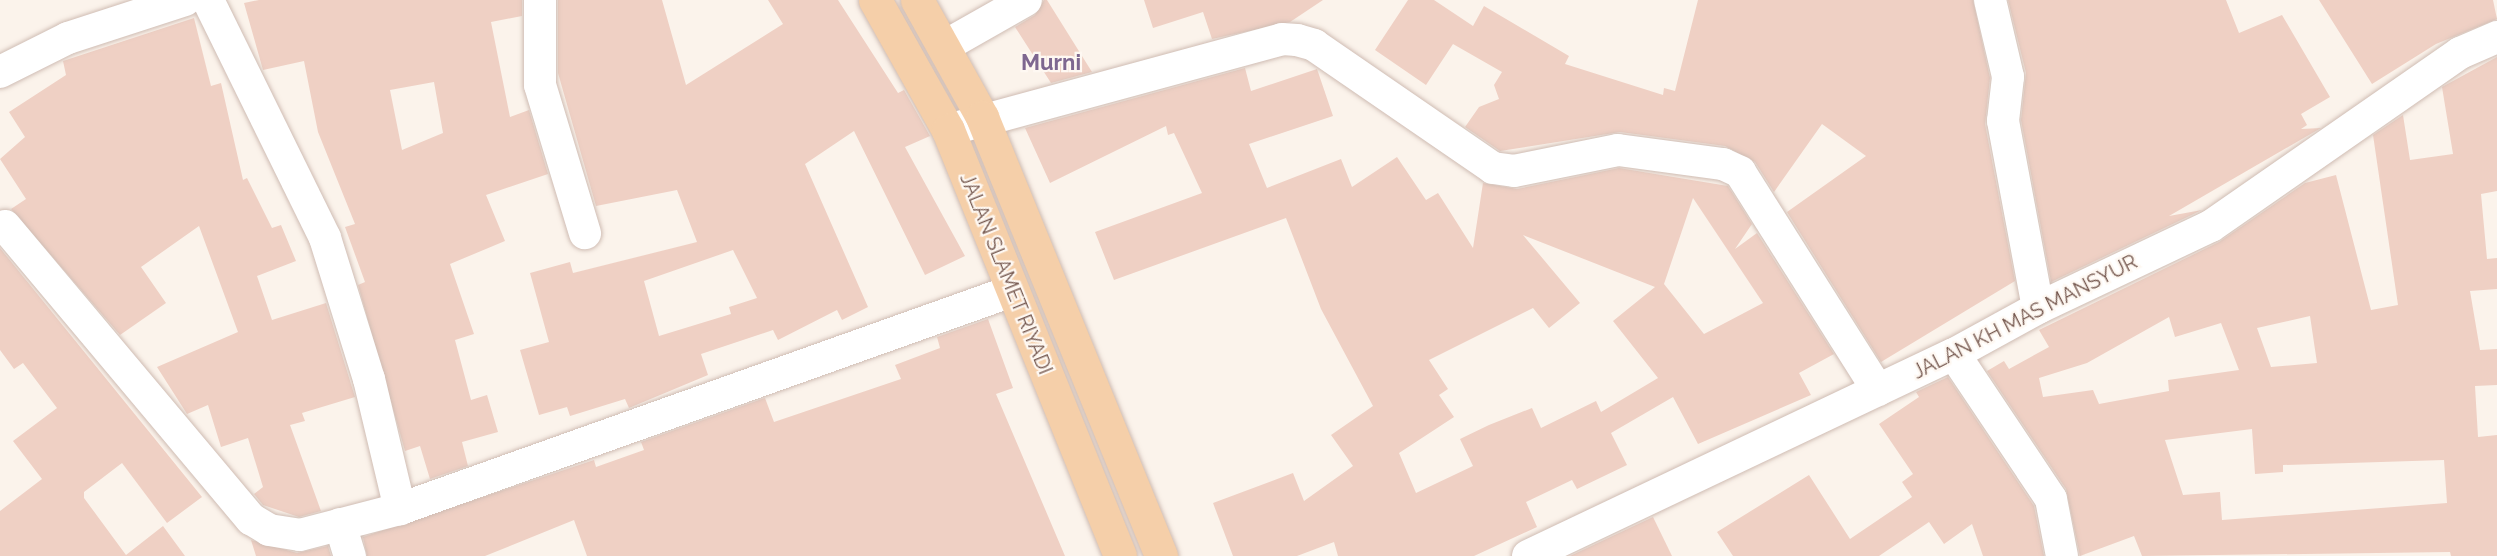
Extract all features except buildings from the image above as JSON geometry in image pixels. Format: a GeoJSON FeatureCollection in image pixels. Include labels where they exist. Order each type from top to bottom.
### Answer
{"type":"FeatureCollection","features":[{"type":"Feature","properties":{"kind":"main road","name":"JALAN SLAMET RIYADI"},"geometry":{"type":"LineString","coordinates":[[875,0],[948,130],[1120,556]]}},
{"type":"Feature","properties":{"kind":"main road","name":"JALAN SLAMET RIYADI"},"geometry":{"type":"LineString","coordinates":[[917,0],[945,46],[982,117],[1161,556]]}},
{"type":"Feature","properties":{"kind":"street"},"geometry":{"type":"LineString","coordinates":[[0,72],[68,38],[185,0]]}},
{"type":"Feature","properties":{"kind":"street"},"geometry":{"type":"LineString","coordinates":[[208,0],[325,238],[369,379],[400,509]]}},
{"type":"Feature","properties":{"kind":"street"},"geometry":{"type":"LineString","coordinates":[[540,0],[540,85],[585,233]]}},
{"type":"Feature","properties":{"kind":"street"},"geometry":{"type":"LineString","coordinates":[[945,46],[1026,0]]}},
{"type":"Feature","properties":{"kind":"street"},"geometry":{"type":"LineString","coordinates":[[1990,0],[2008,77],[2003,121],[2038,308]]}},
{"type":"Feature","properties":{"kind":"street","name":"JALAN KH MAS MANSYUR"},"geometry":{"type":"LineString","coordinates":[[1528,556],[1954,354],[2038,308],[2211,226],[2460,53],[2497,37]]}},
{"type":"Feature","properties":{"kind":"street"},"geometry":{"type":"LineString","coordinates":[[948,130],[982,117],[1282,39],[1314,45],[1493,168],[1514,171],[1618,150],[1723,164],[1751,182],[1878,390]]}},
{"type":"Feature","properties":{"kind":"street"},"geometry":{"type":"LineString","coordinates":[[5,226],[251,519],[269,530],[300,535],[400,509],[1012,291]]}},
{"type":"Feature","properties":{"kind":"street"},"geometry":{"type":"LineString","coordinates":[[1954,354],[2051,499],[2062,556]]}},
{"type":"Feature","properties":{"kind":"street"},"geometry":{"type":"LineString","coordinates":[[340,524],[350,556]]}},
{"type":"Feature","properties":{"kind":"district","name":"Murni"},"geometry":{"type":"Point","coordinates":[1051,63]}}]}
